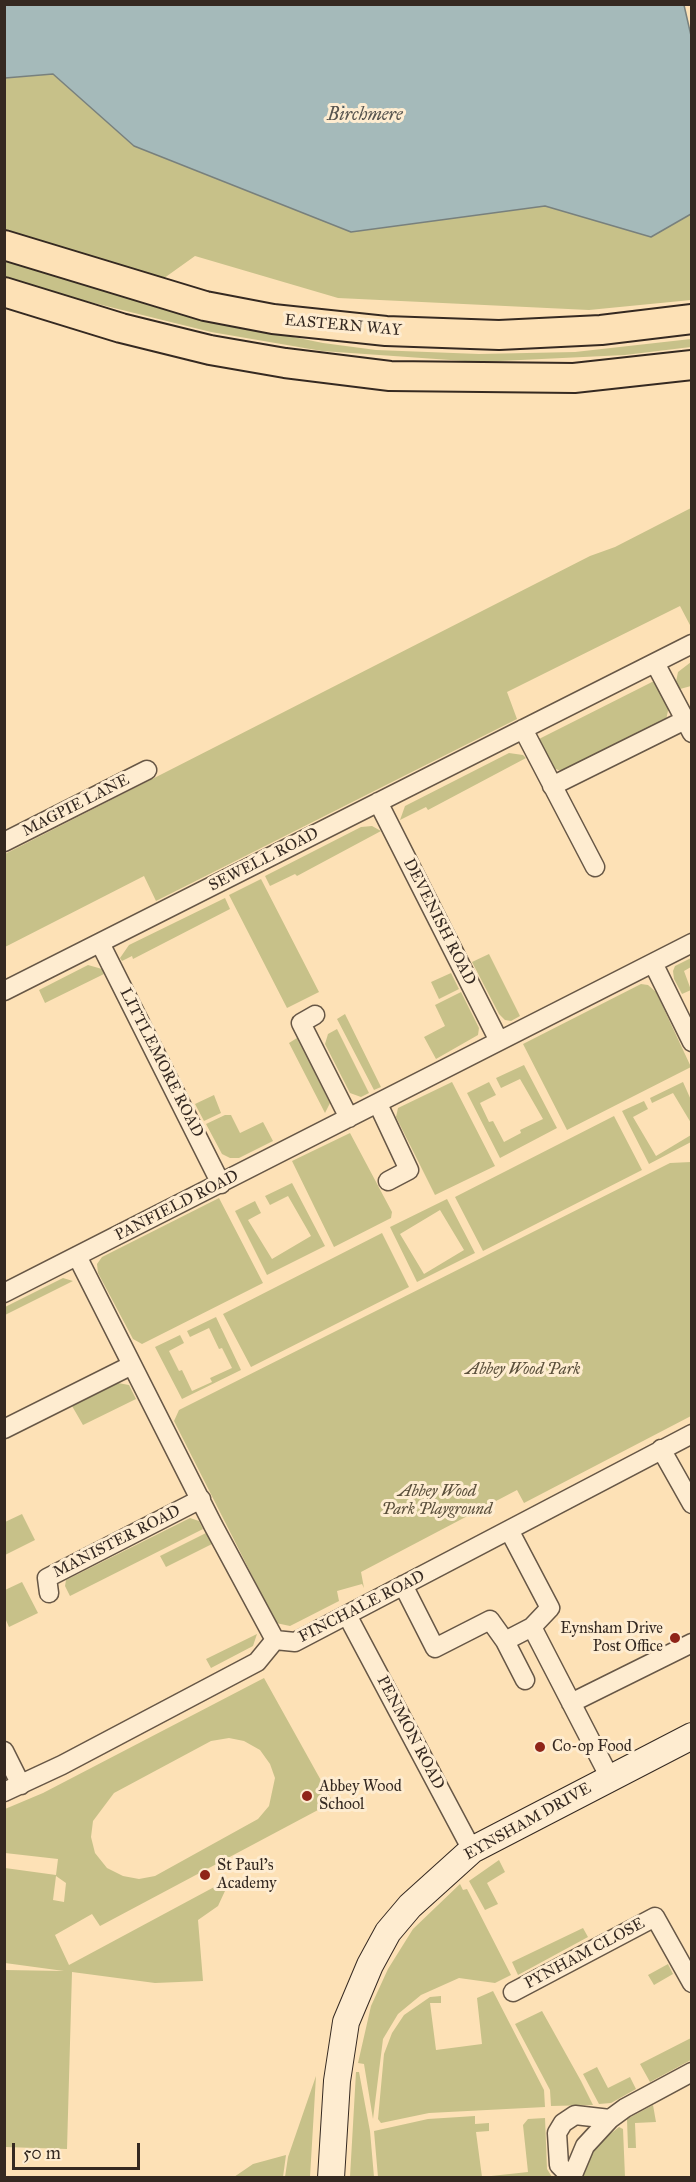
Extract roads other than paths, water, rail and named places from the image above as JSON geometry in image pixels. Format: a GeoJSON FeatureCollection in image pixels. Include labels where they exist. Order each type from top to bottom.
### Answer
{"type":"FeatureCollection","features":[{"type":"Feature","properties":{"kind":"main road","name":"EASTERN WAY"},"geometry":{"type":"LineString","coordinates":[[4,245],[205,306],[273,319],[386,331],[499,335],[601,330],[692,319]]}},
{"type":"Feature","properties":{"kind":"main road"},"geometry":{"type":"LineString","coordinates":[[4,292],[121,328],[210,350],[285,363],[390,376],[574,378],[692,365]]}},
{"type":"Feature","properties":{"kind":"street","name":"SEWELL ROAD"},"geometry":{"type":"LineString","coordinates":[[4,991],[692,645]]}},
{"type":"Feature","properties":{"kind":"street"},"geometry":{"type":"LineString","coordinates":[[552,786],[688,727],[655,663]]}},
{"type":"Feature","properties":{"kind":"street"},"geometry":{"type":"LineString","coordinates":[[523,729],[595,867]]}},
{"type":"Feature","properties":{"kind":"street","name":"MAGPIE LANE"},"geometry":{"type":"LineString","coordinates":[[4,842],[147,770]]}},
{"type":"Feature","properties":{"kind":"street","name":"DEVENISH ROAD"},"geometry":{"type":"LineString","coordinates":[[378,802],[499,1041]]}},
{"type":"Feature","properties":{"kind":"street","name":"LITTLEMORE ROAD"},"geometry":{"type":"LineString","coordinates":[[100,943],[221,1184]]}},
{"type":"Feature","properties":{"kind":"street","name":"PANFIELD ROAD"},"geometry":{"type":"LineString","coordinates":[[4,1293],[692,944]]}},
{"type":"Feature","properties":{"kind":"street"},"geometry":{"type":"LineString","coordinates":[[653,963],[692,1042]]}},
{"type":"Feature","properties":{"kind":"street"},"geometry":{"type":"LineString","coordinates":[[315,1015],[301,1023],[349,1119]]}},
{"type":"Feature","properties":{"kind":"street"},"geometry":{"type":"LineString","coordinates":[[378,1104],[409,1170],[388,1181]]}},
{"type":"Feature","properties":{"kind":"street","name":"MANISTER ROAD"},"geometry":{"type":"LineString","coordinates":[[77,1256],[275,1640]]}},
{"type":"Feature","properties":{"kind":"street"},"geometry":{"type":"LineString","coordinates":[[4,1429],[132,1365]]}},
{"type":"Feature","properties":{"kind":"street","name":"FINCHALE ROAD"},"geometry":{"type":"LineString","coordinates":[[13,1789],[257,1662],[275,1640],[295,1642],[692,1434]]}},
{"type":"Feature","properties":{"kind":"street"},"geometry":{"type":"LineString","coordinates":[[662,1449],[692,1504]]}},
{"type":"Feature","properties":{"kind":"street","name":"MANISTER ROAD"},"geometry":{"type":"LineString","coordinates":[[49,1593],[47,1578],[201,1499]]}},
{"type":"Feature","properties":{"kind":"street"},"geometry":{"type":"LineString","coordinates":[[505,1641],[532,1627],[550,1608],[509,1530]]}},
{"type":"Feature","properties":{"kind":"street"},"geometry":{"type":"LineString","coordinates":[[403,1585],[435,1648],[490,1620],[505,1641],[522,1681],[552,1666]]}},
{"type":"Feature","properties":{"kind":"street","name":"PENMON ROAD"},"geometry":{"type":"LineString","coordinates":[[347,1615],[472,1850]]}},
{"type":"Feature","properties":{"kind":"street"},"geometry":{"type":"LineString","coordinates":[[532,1627],[610,1778]]}},
{"type":"Feature","properties":{"kind":"street"},"geometry":{"type":"LineString","coordinates":[[571,1703],[692,1643]]}},
{"type":"Feature","properties":{"kind":"street","name":"EYNSHAM DRIVE"},"geometry":{"type":"LineString","coordinates":[[331,2178],[337,2081],[346,2022],[356,1993],[388,1932],[402,1914],[440,1876],[472,1850],[692,1736]]}},
{"type":"Feature","properties":{"kind":"street"},"geometry":{"type":"LineString","coordinates":[[4,1751],[13,1789]]}},
{"type":"Feature","properties":{"kind":"street","name":"PYNHAM CLOSE"},"geometry":{"type":"LineString","coordinates":[[513,1992],[655,1917],[692,1983]]}},
{"type":"Feature","properties":{"kind":"street"},"geometry":{"type":"LineString","coordinates":[[610,2119],[575,2115],[563,2123],[556,2133],[559,2165],[572,2177],[585,2146],[610,2119],[625,2108],[692,2072]]}},
{"type":"Feature","properties":{"kind":"water","name":"Birchmere"},"geometry":{"type":"Polygon","coordinates":[[[5,4],[684,5],[692,40],[691,214],[651,237],[545,206],[351,232],[134,146],[53,74],[5,78],[5,4]]]}},
{"type":"Feature","properties":{"kind":"place","name":"Eynsham Drive Post Office"},"geometry":{"type":"Point","coordinates":[675,1638]}},
{"type":"Feature","properties":{"kind":"place","name":"Co-op Food"},"geometry":{"type":"Point","coordinates":[540,1747]}},
{"type":"Feature","properties":{"kind":"place","name":"Abbey Wood School"},"geometry":{"type":"Point","coordinates":[307,1796]}},
{"type":"Feature","properties":{"kind":"place","name":"St Paul's Academy"},"geometry":{"type":"Point","coordinates":[205,1875]}},
{"type":"Feature","properties":{"kind":"park label","name":"Abbey Wood Park"},"geometry":{"type":"Point","coordinates":[523,1370]}},
{"type":"Feature","properties":{"kind":"park label","name":"Abbey Wood Park Playground"},"geometry":{"type":"Point","coordinates":[437,1501]}}]}
